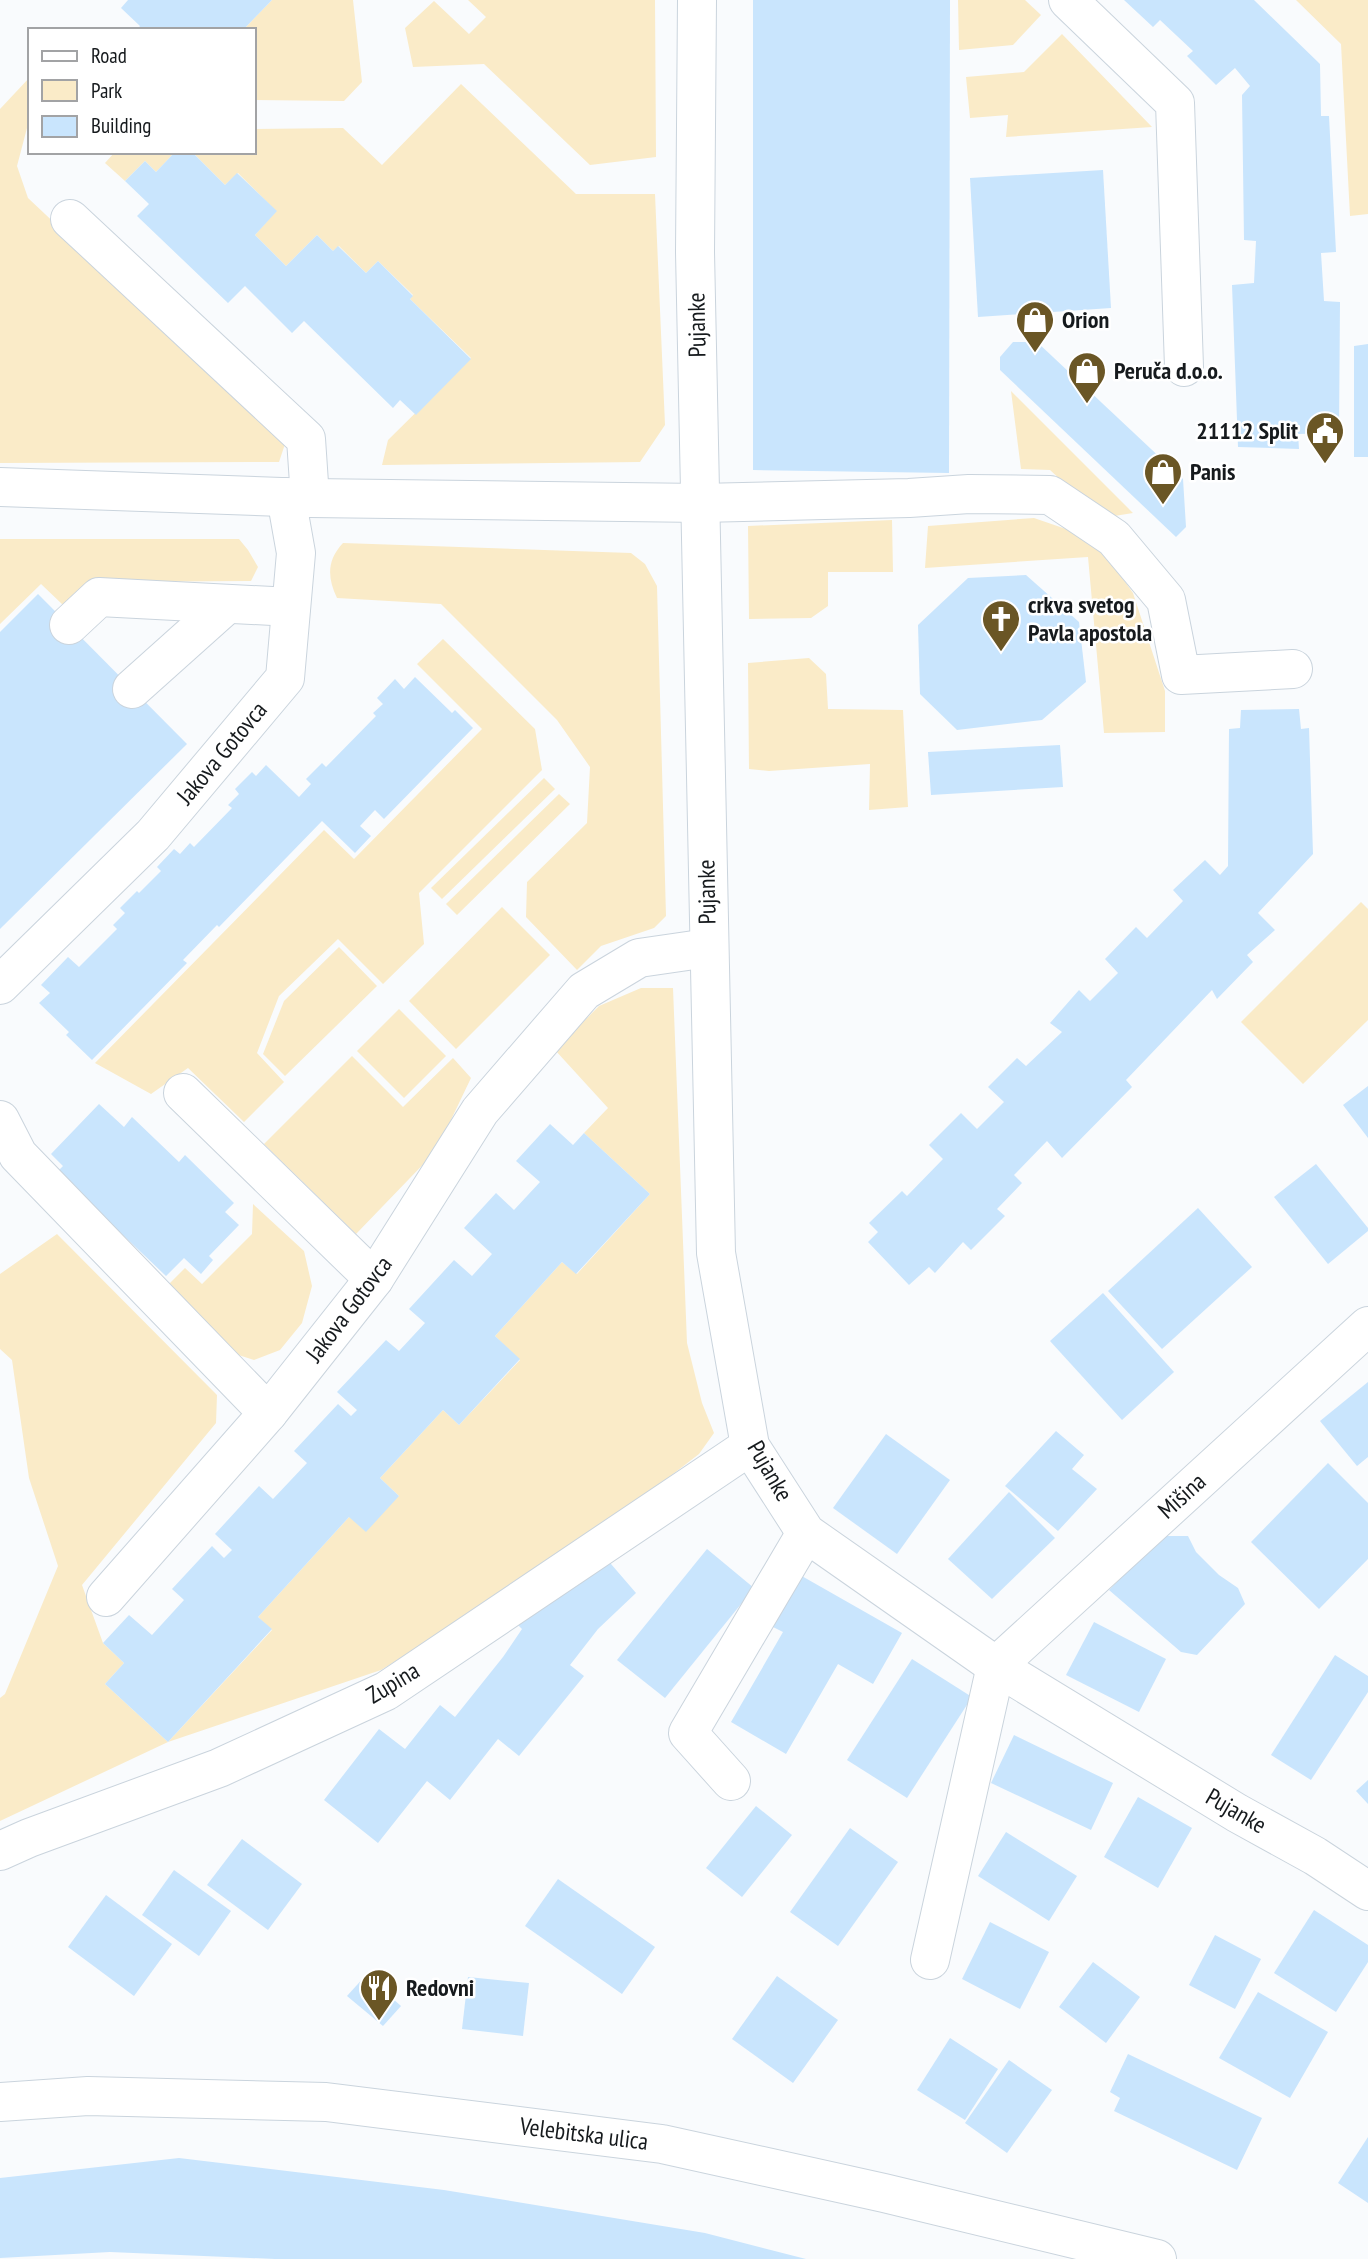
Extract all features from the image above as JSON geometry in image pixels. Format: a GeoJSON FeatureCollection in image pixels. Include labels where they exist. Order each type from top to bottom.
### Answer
{"type":"FeatureCollection","features":[{"type":"Feature","properties":{"kind":"street","name":"Pujanke"},"geometry":{"type":"LineString","coordinates":[[697,0],[695,252],[716,1253],[750,1446],[806,1533],[996,1666],[1237,1812],[1315,1856],[1368,1891]]}},
{"type":"Feature","properties":{"kind":"street"},"geometry":{"type":"LineString","coordinates":[[1068,0],[1175,103],[1184,367]]}},
{"type":"Feature","properties":{"kind":"street","name":"Jakova Gotovca"},"geometry":{"type":"LineString","coordinates":[[0,985],[153,835],[285,678],[298,497],[306,439],[70,219]]}},
{"type":"Feature","properties":{"kind":"street"},"geometry":{"type":"LineString","coordinates":[[0,487],[298,497],[701,503],[969,494],[1049,495],[1114,538],[1166,600],[1181,675],[1293,669]]}},
{"type":"Feature","properties":{"kind":"street"},"geometry":{"type":"LineString","coordinates":[[69,625],[99,597],[291,607]]}},
{"type":"Feature","properties":{"kind":"street"},"geometry":{"type":"LineString","coordinates":[[132,689],[227,604]]}},
{"type":"Feature","properties":{"kind":"street","name":"Jakova Gotovca"},"geometry":{"type":"LineString","coordinates":[[106,1597],[268,1413],[374,1279],[480,1111],[584,991],[639,958],[708,948]]}},
{"type":"Feature","properties":{"kind":"street"},"geometry":{"type":"LineString","coordinates":[[183,1093],[374,1279]]}},
{"type":"Feature","properties":{"kind":"street"},"geometry":{"type":"LineString","coordinates":[[0,1120],[18,1155],[268,1413]]}},
{"type":"Feature","properties":{"kind":"street","name":"Mišina"},"geometry":{"type":"LineString","coordinates":[[996,1666],[1368,1326]]}},
{"type":"Feature","properties":{"kind":"street","name":"Zupina"},"geometry":{"type":"LineString","coordinates":[[0,1851],[219,1768],[386,1691],[750,1446]]}},
{"type":"Feature","properties":{"kind":"street"},"geometry":{"type":"LineString","coordinates":[[731,1781],[688,1733],[806,1533]]}},
{"type":"Feature","properties":{"kind":"street"},"geometry":{"type":"LineString","coordinates":[[930,1960],[996,1666]]}},
{"type":"Feature","properties":{"kind":"street","name":"Velebitska ulica"},"geometry":{"type":"LineString","coordinates":[[0,2102],[88,2096],[326,2102],[662,2144],[884,2193],[1157,2259]]}},
{"type":"Feature","properties":{"kind":"green space"},"geometry":{"type":"Polygon","coordinates":[[[272,0],[353,0],[362,82],[344,101],[256,100],[256,28],[245,28],[272,0]]]}},
{"type":"Feature","properties":{"kind":"green space"},"geometry":{"type":"Polygon","coordinates":[[[468,0],[655,0],[656,157],[590,165],[484,64],[413,67],[405,28],[434,1],[469,34],[486,17],[468,0]]]}},
{"type":"Feature","properties":{"kind":"green space"},"geometry":{"type":"Polygon","coordinates":[[[958,0],[1025,0],[1041,15],[1013,45],[959,50],[958,0]]]}},
{"type":"Feature","properties":{"kind":"green space"},"geometry":{"type":"Polygon","coordinates":[[[1296,0],[1368,0],[1368,214],[1350,216],[1341,44],[1296,0]]]}},
{"type":"Feature","properties":{"kind":"green space"},"geometry":{"type":"Polygon","coordinates":[[[1062,34],[1152,127],[1006,137],[1008,115],[970,118],[966,77],[1024,72],[1062,34]]]}},
{"type":"Feature","properties":{"kind":"green space"},"geometry":{"type":"Polygon","coordinates":[[[28,79],[27,128],[17,166],[28,198],[286,441],[279,462],[0,463],[0,109],[28,79]]]}},
{"type":"Feature","properties":{"kind":"green space"},"geometry":{"type":"Polygon","coordinates":[[[461,84],[576,194],[655,194],[665,425],[640,462],[382,465],[388,440],[471,358],[410,299],[413,295],[378,261],[366,273],[339,246],[333,251],[317,235],[286,266],[255,235],[276,211],[238,173],[225,185],[194,154],[256,154],[256,129],[343,128],[382,165],[461,84]]]}},
{"type":"Feature","properties":{"kind":"green space"},"geometry":{"type":"Polygon","coordinates":[[[113,154],[173,154],[156,172],[145,161],[125,181],[105,163],[113,154]]]}},
{"type":"Feature","properties":{"kind":"green space"},"geometry":{"type":"Polygon","coordinates":[[[1011,391],[1133,513],[1102,518],[1050,470],[1021,469],[1011,391]]]}},
{"type":"Feature","properties":{"kind":"green space"},"geometry":{"type":"Polygon","coordinates":[[[1034,518],[1095,539],[1133,593],[1165,691],[1165,732],[1104,733],[1088,557],[925,568],[928,526],[1034,518]]]}},
{"type":"Feature","properties":{"kind":"green space"},"geometry":{"type":"Polygon","coordinates":[[[892,520],[893,572],[828,572],[828,606],[811,618],[749,619],[748,526],[892,520]]]}},
{"type":"Feature","properties":{"kind":"green space"},"geometry":{"type":"Polygon","coordinates":[[[0,539],[239,539],[258,567],[251,581],[90,582],[63,605],[41,584],[0,624],[0,539]]]}},
{"type":"Feature","properties":{"kind":"green space"},"geometry":{"type":"Polygon","coordinates":[[[343,543],[631,553],[645,564],[657,586],[666,916],[654,928],[601,946],[577,970],[526,917],[527,882],[587,823],[590,767],[557,720],[441,604],[337,598],[331,583],[330,569],[334,556],[343,543]]]}},
{"type":"Feature","properties":{"kind":"green space"},"geometry":{"type":"Polygon","coordinates":[[[443,639],[535,729],[542,770],[419,893],[424,944],[383,984],[338,939],[279,996],[257,1053],[284,1082],[244,1122],[188,1068],[151,1094],[95,1063],[324,830],[354,859],[482,729],[417,664],[443,639]]]}},
{"type":"Feature","properties":{"kind":"green space"},"geometry":{"type":"Polygon","coordinates":[[[809,658],[826,674],[828,709],[903,710],[908,807],[869,810],[870,764],[769,771],[749,769],[748,663],[809,658]]]}},
{"type":"Feature","properties":{"kind":"green space"},"geometry":{"type":"Polygon","coordinates":[[[544,778],[555,789],[442,899],[431,888],[544,778]]]}},
{"type":"Feature","properties":{"kind":"green space"},"geometry":{"type":"Polygon","coordinates":[[[559,794],[570,804],[457,915],[446,904],[559,794]]]}},
{"type":"Feature","properties":{"kind":"green space"},"geometry":{"type":"Polygon","coordinates":[[[1361,902],[1368,909],[1368,1020],[1303,1084],[1241,1022],[1361,902]]]}},
{"type":"Feature","properties":{"kind":"green space"},"geometry":{"type":"Polygon","coordinates":[[[502,907],[550,955],[456,1049],[409,1001],[502,907]]]}},
{"type":"Feature","properties":{"kind":"green space"},"geometry":{"type":"Polygon","coordinates":[[[339,947],[377,986],[285,1076],[263,1054],[284,1001],[339,947]]]}},
{"type":"Feature","properties":{"kind":"green space"},"geometry":{"type":"Polygon","coordinates":[[[641,988],[673,988],[687,1343],[702,1403],[714,1433],[699,1454],[560,1561],[381,1670],[168,1742],[272,1630],[258,1617],[349,1517],[399,1496],[380,1478],[443,1410],[459,1425],[520,1360],[495,1336],[562,1262],[577,1274],[650,1194],[584,1133],[608,1108],[555,1050],[599,1006],[641,988]]]}},
{"type":"Feature","properties":{"kind":"green space"},"geometry":{"type":"Polygon","coordinates":[[[399,1009],[446,1056],[404,1098],[357,1051],[399,1009]]]}},
{"type":"Feature","properties":{"kind":"green space"},"geometry":{"type":"Polygon","coordinates":[[[352,1056],[403,1107],[453,1058],[471,1078],[436,1151],[356,1234],[264,1144],[352,1056]]]}},
{"type":"Feature","properties":{"kind":"green space"},"geometry":{"type":"Polygon","coordinates":[[[253,1204],[304,1251],[312,1286],[302,1323],[280,1350],[254,1360],[223,1350],[162,1291],[185,1268],[202,1284],[252,1234],[253,1204]]]}},
{"type":"Feature","properties":{"kind":"green space"},"geometry":{"type":"Polygon","coordinates":[[[57,1234],[217,1395],[216,1423],[82,1585],[103,1643],[124,1663],[105,1684],[168,1742],[0,1821],[0,1698],[5,1694],[58,1566],[29,1478],[12,1360],[0,1349],[0,1274],[57,1234]]]}},
{"type":"Feature","properties":{"kind":"building"},"geometry":{"type":"Polygon","coordinates":[[[128,0],[272,0],[245,28],[138,28],[140,26],[121,8],[128,0]]]}},
{"type":"Feature","properties":{"kind":"building"},"geometry":{"type":"Polygon","coordinates":[[[753,0],[950,0],[949,473],[753,470],[753,0]]]}},
{"type":"Feature","properties":{"kind":"building"},"geometry":{"type":"Polygon","coordinates":[[[1124,0],[1254,0],[1320,64],[1321,116],[1329,116],[1336,252],[1321,253],[1324,301],[1340,302],[1339,433],[1298,434],[1299,449],[1238,447],[1232,285],[1254,283],[1256,241],[1244,240],[1242,95],[1250,86],[1235,68],[1216,85],[1187,56],[1193,51],[1160,20],[1153,27],[1124,0]]]}},
{"type":"Feature","properties":{"kind":"building"},"geometry":{"type":"Polygon","coordinates":[[[173,154],[194,154],[225,185],[237,173],[277,211],[255,235],[286,266],[317,235],[333,251],[338,246],[366,273],[378,261],[413,296],[410,299],[471,359],[416,415],[400,400],[393,408],[304,321],[292,333],[245,286],[228,303],[137,216],[149,204],[125,181],[145,161],[156,172],[173,154]]]}},
{"type":"Feature","properties":{"kind":"building"},"geometry":{"type":"Polygon","coordinates":[[[1103,170],[1111,308],[978,317],[970,178],[1103,170]]]}},
{"type":"Feature","properties":{"kind":"building"},"geometry":{"type":"Polygon","coordinates":[[[1013,342],[1037,342],[1183,479],[1186,527],[1176,537],[1000,370],[1000,357],[1013,342]]]}},
{"type":"Feature","properties":{"kind":"building"},"geometry":{"type":"Polygon","coordinates":[[[1368,344],[1368,457],[1354,457],[1354,346],[1368,344]]]}},
{"type":"Feature","properties":{"kind":"building","name":"crkva svetog Pavla apostola"},"geometry":{"type":"Polygon","coordinates":[[[1026,575],[1079,622],[1086,682],[1042,720],[957,730],[920,694],[918,625],[968,578],[1026,575]]]}},
{"type":"Feature","properties":{"kind":"building"},"geometry":{"type":"Polygon","coordinates":[[[38,594],[187,744],[0,929],[0,632],[38,594]]]}},
{"type":"Feature","properties":{"kind":"building"},"geometry":{"type":"Polygon","coordinates":[[[415,677],[452,713],[455,710],[473,728],[384,819],[375,810],[360,826],[371,836],[355,853],[322,821],[219,927],[217,925],[183,960],[187,963],[92,1060],[66,1035],[69,1032],[39,1003],[50,993],[41,985],[68,957],[79,967],[117,929],[113,925],[125,913],[120,908],[161,871],[157,867],[174,849],[180,854],[190,843],[194,847],[232,808],[228,805],[239,794],[235,789],[252,772],[256,776],[266,765],[299,797],[311,784],[306,779],[322,763],[326,767],[376,716],[373,713],[383,704],[377,698],[395,679],[404,689],[415,677]]]}},
{"type":"Feature","properties":{"kind":"building"},"geometry":{"type":"Polygon","coordinates":[[[1299,709],[1301,729],[1309,728],[1313,854],[1258,913],[1275,930],[1247,955],[1253,962],[1217,999],[1212,990],[1126,1080],[1132,1087],[1062,1158],[1047,1141],[1014,1175],[1022,1183],[997,1209],[1005,1216],[971,1250],[963,1242],[935,1273],[929,1267],[909,1285],[868,1242],[878,1232],[869,1223],[902,1191],[907,1196],[943,1159],[929,1145],[961,1113],[977,1129],[1004,1102],[988,1087],[1017,1058],[1026,1066],[1062,1032],[1050,1023],[1079,990],[1090,1001],[1118,973],[1105,959],[1136,927],[1147,938],[1183,901],[1173,890],[1205,860],[1220,875],[1228,866],[1229,729],[1240,728],[1241,710],[1299,709]]]}},
{"type":"Feature","properties":{"kind":"building"},"geometry":{"type":"Polygon","coordinates":[[[1060,745],[1063,787],[931,795],[928,752],[1060,745]]]}},
{"type":"Feature","properties":{"kind":"building"},"geometry":{"type":"Polygon","coordinates":[[[1368,1086],[1368,1138],[1343,1105],[1368,1086]]]}},
{"type":"Feature","properties":{"kind":"building"},"geometry":{"type":"Polygon","coordinates":[[[99,1104],[124,1127],[132,1117],[179,1162],[185,1155],[234,1203],[225,1212],[239,1225],[209,1256],[213,1260],[201,1274],[184,1258],[166,1276],[57,1172],[63,1166],[51,1154],[99,1104]]]}},
{"type":"Feature","properties":{"kind":"building"},"geometry":{"type":"Polygon","coordinates":[[[550,1124],[573,1145],[584,1133],[650,1194],[576,1274],[562,1262],[495,1336],[520,1359],[459,1425],[443,1410],[380,1478],[399,1496],[366,1532],[349,1517],[258,1617],[272,1629],[168,1742],[105,1684],[124,1663],[103,1643],[129,1615],[152,1635],[184,1600],[172,1589],[212,1546],[224,1558],[232,1550],[215,1534],[259,1486],[273,1499],[307,1463],[294,1451],[338,1404],[351,1416],[357,1410],[337,1392],[386,1340],[399,1351],[425,1323],[409,1309],[454,1260],[472,1276],[492,1254],[464,1228],[496,1193],[514,1210],[540,1182],[516,1161],[550,1124]]]}},
{"type":"Feature","properties":{"kind":"building"},"geometry":{"type":"Polygon","coordinates":[[[1316,1164],[1368,1228],[1368,1231],[1328,1264],[1274,1197],[1316,1164]]]}},
{"type":"Feature","properties":{"kind":"building"},"geometry":{"type":"Polygon","coordinates":[[[1198,1208],[1252,1267],[1162,1349],[1108,1291],[1198,1208]]]}},
{"type":"Feature","properties":{"kind":"building"},"geometry":{"type":"Polygon","coordinates":[[[1103,1293],[1174,1372],[1122,1420],[1050,1341],[1103,1293]]]}},
{"type":"Feature","properties":{"kind":"building"},"geometry":{"type":"Polygon","coordinates":[[[1368,1382],[1368,1457],[1357,1466],[1320,1421],[1368,1382]]]}},
{"type":"Feature","properties":{"kind":"building"},"geometry":{"type":"Polygon","coordinates":[[[1056,1431],[1084,1455],[1072,1469],[1097,1489],[1058,1531],[1005,1486],[1056,1431]]]}},
{"type":"Feature","properties":{"kind":"building"},"geometry":{"type":"Polygon","coordinates":[[[886,1434],[950,1480],[897,1554],[833,1508],[886,1434]]]}},
{"type":"Feature","properties":{"kind":"building"},"geometry":{"type":"Polygon","coordinates":[[[1328,1463],[1368,1503],[1368,1559],[1319,1609],[1251,1542],[1328,1463]]]}},
{"type":"Feature","properties":{"kind":"building"},"geometry":{"type":"Polygon","coordinates":[[[1009,1492],[1055,1538],[992,1599],[948,1559],[1009,1492]]]}},
{"type":"Feature","properties":{"kind":"building"},"geometry":{"type":"Polygon","coordinates":[[[1164,1536],[1188,1536],[1196,1552],[1219,1575],[1238,1588],[1245,1604],[1197,1655],[1181,1652],[1109,1590],[1164,1536]]]}},
{"type":"Feature","properties":{"kind":"building"},"geometry":{"type":"Polygon","coordinates":[[[707,1549],[754,1588],[665,1698],[617,1660],[707,1549]]]}},
{"type":"Feature","properties":{"kind":"building"},"geometry":{"type":"Polygon","coordinates":[[[605,1557],[636,1593],[598,1629],[570,1665],[584,1676],[519,1756],[498,1739],[450,1800],[427,1781],[378,1843],[324,1800],[379,1729],[405,1749],[440,1705],[455,1717],[522,1629],[513,1620],[605,1557]]]}},
{"type":"Feature","properties":{"kind":"building"},"geometry":{"type":"Polygon","coordinates":[[[800,1575],[902,1633],[873,1684],[838,1664],[786,1754],[731,1722],[783,1632],[771,1626],[800,1575]]]}},
{"type":"Feature","properties":{"kind":"building"},"geometry":{"type":"Polygon","coordinates":[[[1094,1622],[1166,1659],[1139,1712],[1066,1675],[1094,1622]]]}},
{"type":"Feature","properties":{"kind":"building"},"geometry":{"type":"Polygon","coordinates":[[[1335,1655],[1368,1676],[1368,1692],[1311,1780],[1271,1755],[1335,1655]]]}},
{"type":"Feature","properties":{"kind":"building"},"geometry":{"type":"Polygon","coordinates":[[[912,1659],[972,1697],[907,1798],[847,1760],[912,1659]]]}},
{"type":"Feature","properties":{"kind":"building"},"geometry":{"type":"Polygon","coordinates":[[[1014,1735],[1113,1783],[1091,1830],[991,1783],[1014,1735]]]}},
{"type":"Feature","properties":{"kind":"building"},"geometry":{"type":"Polygon","coordinates":[[[1368,1780],[1368,1804],[1356,1791],[1368,1780]]]}},
{"type":"Feature","properties":{"kind":"building"},"geometry":{"type":"Polygon","coordinates":[[[1138,1797],[1192,1828],[1158,1888],[1104,1857],[1138,1797]]]}},
{"type":"Feature","properties":{"kind":"building"},"geometry":{"type":"Polygon","coordinates":[[[756,1806],[792,1835],[742,1897],[706,1868],[756,1806]]]}},
{"type":"Feature","properties":{"kind":"building"},"geometry":{"type":"Polygon","coordinates":[[[850,1828],[898,1862],[838,1946],[790,1912],[850,1828]]]}},
{"type":"Feature","properties":{"kind":"building"},"geometry":{"type":"Polygon","coordinates":[[[1006,1832],[1077,1876],[1049,1921],[978,1876],[1006,1832]]]}},
{"type":"Feature","properties":{"kind":"building"},"geometry":{"type":"Polygon","coordinates":[[[242,1839],[302,1884],[268,1930],[207,1885],[242,1839]]]}},
{"type":"Feature","properties":{"kind":"building"},"geometry":{"type":"Polygon","coordinates":[[[174,1870],[231,1911],[199,1956],[142,1915],[174,1870]]]}},
{"type":"Feature","properties":{"kind":"building"},"geometry":{"type":"Polygon","coordinates":[[[558,1879],[655,1947],[622,1994],[525,1926],[558,1879]]]}},
{"type":"Feature","properties":{"kind":"building"},"geometry":{"type":"Polygon","coordinates":[[[106,1895],[172,1944],[134,1996],[68,1947],[106,1895]]]}},
{"type":"Feature","properties":{"kind":"building"},"geometry":{"type":"Polygon","coordinates":[[[1314,1910],[1368,1945],[1368,1962],[1336,2012],[1274,1973],[1314,1910]]]}},
{"type":"Feature","properties":{"kind":"building"},"geometry":{"type":"Polygon","coordinates":[[[990,1922],[1049,1952],[1020,2009],[962,1979],[990,1922]]]}},
{"type":"Feature","properties":{"kind":"building"},"geometry":{"type":"Polygon","coordinates":[[[1215,1935],[1261,1959],[1235,2009],[1189,1985],[1215,1935]]]}},
{"type":"Feature","properties":{"kind":"building"},"geometry":{"type":"Polygon","coordinates":[[[1093,1962],[1140,1997],[1106,2043],[1059,2007],[1093,1962]]]}},
{"type":"Feature","properties":{"kind":"building"},"geometry":{"type":"Polygon","coordinates":[[[366,1975],[401,2006],[383,2026],[347,1996],[366,1975]]]}},
{"type":"Feature","properties":{"kind":"building"},"geometry":{"type":"Polygon","coordinates":[[[777,1976],[838,2020],[793,2083],[732,2039],[777,1976]]]}},
{"type":"Feature","properties":{"kind":"building"},"geometry":{"type":"Polygon","coordinates":[[[468,1977],[529,1983],[523,2036],[462,2029],[468,1977]]]}},
{"type":"Feature","properties":{"kind":"building"},"geometry":{"type":"Polygon","coordinates":[[[1258,1992],[1328,2032],[1290,2098],[1219,2058],[1258,1992]]]}},
{"type":"Feature","properties":{"kind":"building"},"geometry":{"type":"Polygon","coordinates":[[[950,2038],[998,2069],[965,2120],[917,2090],[950,2038]]]}},
{"type":"Feature","properties":{"kind":"building"},"geometry":{"type":"Polygon","coordinates":[[[1128,2054],[1262,2118],[1237,2170],[1114,2111],[1120,2098],[1110,2092],[1128,2054]]]}},
{"type":"Feature","properties":{"kind":"building"},"geometry":{"type":"Polygon","coordinates":[[[1009,2060],[1052,2090],[1007,2153],[965,2123],[1009,2060]]]}},
{"type":"Feature","properties":{"kind":"building"},"geometry":{"type":"Polygon","coordinates":[[[1368,2137],[1368,2203],[1338,2183],[1368,2137]]]}},
{"type":"Feature","properties":{"kind":"building"},"geometry":{"type":"Polygon","coordinates":[[[179,2158],[444,2190],[705,2233],[806,2259],[275,2259],[110,2252],[0,2258],[0,2178],[179,2158]]]}},
{"type":"Feature","properties":{"kind":"place","name":"Orion"},"geometry":{"type":"Point","coordinates":[1035,354]}},
{"type":"Feature","properties":{"kind":"place","name":"Peruča d.o.o."},"geometry":{"type":"Point","coordinates":[1087,405]}},
{"type":"Feature","properties":{"kind":"place","name":"21112 Split"},"geometry":{"type":"Point","coordinates":[1325,465]}},
{"type":"Feature","properties":{"kind":"place","name":"Panis"},"geometry":{"type":"Point","coordinates":[1163,506]}},
{"type":"Feature","properties":{"kind":"place","name":"crkva svetog Pavla apostola"},"geometry":{"type":"Point","coordinates":[1001,653]}},
{"type":"Feature","properties":{"kind":"place","name":"Redovni"},"geometry":{"type":"Point","coordinates":[379,2022]}}]}
